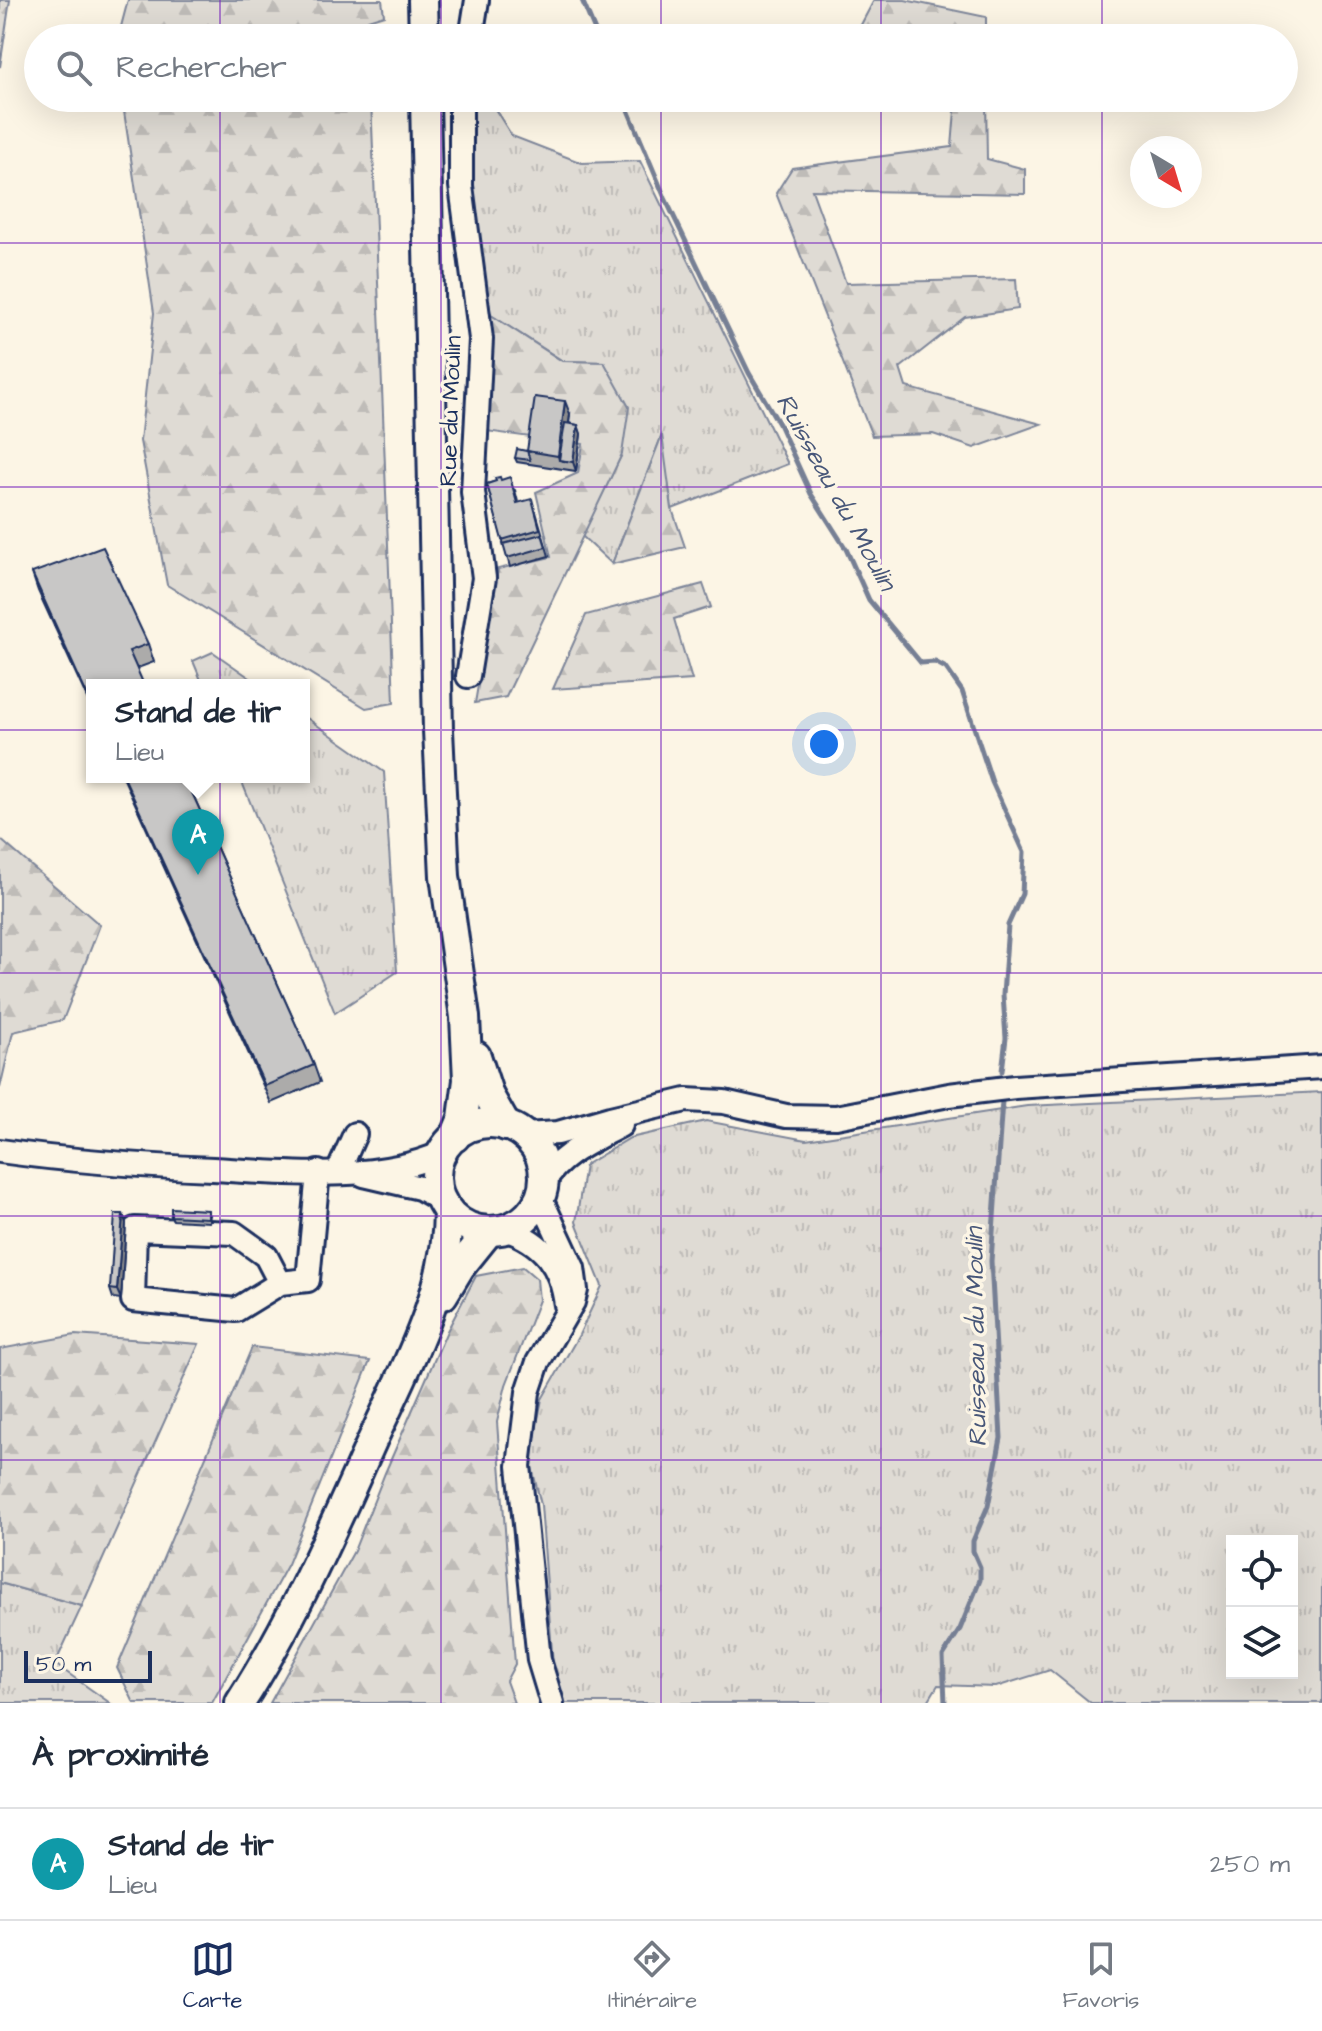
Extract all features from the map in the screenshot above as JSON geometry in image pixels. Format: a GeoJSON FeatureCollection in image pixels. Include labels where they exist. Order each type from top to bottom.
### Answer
{"type":"FeatureCollection","features":[{"type":"Feature","properties":{"kind":"main road"},"geometry":{"type":"LineString","coordinates":[[423,0],[424,24]]}},
{"type":"Feature","properties":{"kind":"main road"},"geometry":{"type":"LineString","coordinates":[[425,112],[438,730],[445,876],[465,1017],[467,1099],[463,1118],[436,1176],[445,1206],[446,1245],[427,1319]]}},
{"type":"Feature","properties":{"kind":"main road"},"geometry":{"type":"LineString","coordinates":[[240,1703],[301,1596],[427,1319],[460,1267],[497,1230],[523,1219],[541,1190],[541,1160],[534,1147],[515,1131],[486,1087],[465,1017]]}},
{"type":"Feature","properties":{"kind":"main road"},"geometry":{"type":"LineString","coordinates":[[448,1145],[479,1125],[515,1131]]}},
{"type":"Feature","properties":{"kind":"main road"},"geometry":{"type":"LineString","coordinates":[[445,1206],[463,1224],[497,1230]]}},
{"type":"Feature","properties":{"kind":"street"},"geometry":{"type":"LineString","coordinates":[[473,24],[477,0]]}},
{"type":"Feature","properties":{"kind":"street","name":"Rue du Moulin"},"geometry":{"type":"LineString","coordinates":[[461,112],[461,186],[481,339],[473,492],[484,578],[468,676]]}},
{"type":"Feature","properties":{"kind":"street"},"geometry":{"type":"LineString","coordinates":[[515,1131],[558,1133],[686,1100],[724,1102],[786,1116],[836,1117],[949,1095],[1015,1087],[1322,1067]]}},
{"type":"Feature","properties":{"kind":"street"},"geometry":{"type":"LineString","coordinates":[[552,1703],[539,1660],[519,1466],[528,1392],[538,1362],[576,1290],[573,1268],[541,1190],[551,1169],[577,1149],[653,1107]]}},
{"type":"Feature","properties":{"kind":"street"},"geometry":{"type":"LineString","coordinates":[[280,1283],[266,1256],[234,1233],[135,1229],[133,1300],[236,1310],[280,1283],[308,1280],[337,1172],[355,1134]]}},
{"type":"Feature","properties":{"kind":"street"},"geometry":{"type":"LineString","coordinates":[[0,1151],[150,1166],[286,1173],[337,1172],[410,1164],[448,1145]]}},
{"type":"Feature","properties":{"kind":"street"},"geometry":{"type":"LineString","coordinates":[[337,1172],[420,1188],[445,1206]]}},
{"type":"Feature","properties":{"kind":"street"},"geometry":{"type":"LineString","coordinates":[[497,1230],[536,1243],[544,1251],[559,1278],[567,1311]]}},
{"type":"Feature","properties":{"kind":"green space"},"geometry":{"type":"Polygon","coordinates":[[[0,0],[10,0],[0,67],[0,0]]]}},
{"type":"Feature","properties":{"kind":"green space"},"geometry":{"type":"Polygon","coordinates":[[[128,0],[382,0],[384,15],[368,20],[368,24],[122,24],[128,0]]]}},
{"type":"Feature","properties":{"kind":"green space"},"geometry":{"type":"Polygon","coordinates":[[[874,0],[905,0],[986,17],[986,24],[861,24],[874,0]]]}},
{"type":"Feature","properties":{"kind":"green space"},"geometry":{"type":"Polygon","coordinates":[[[124,112],[372,112],[394,703],[366,708],[167,585],[140,441],[154,313],[124,112]]]}},
{"type":"Feature","properties":{"kind":"green space"},"geometry":{"type":"Polygon","coordinates":[[[472,112],[497,112],[512,136],[582,163],[640,161],[788,464],[672,509],[661,437],[612,564],[582,536],[622,454],[604,362],[563,361],[491,315],[470,196],[472,112]]]}},
{"type":"Feature","properties":{"kind":"green space"},"geometry":{"type":"Polygon","coordinates":[[[955,112],[986,112],[987,159],[1025,169],[1025,194],[812,190],[846,283],[1016,279],[1018,309],[965,317],[900,368],[906,387],[1041,424],[974,448],[933,434],[872,436],[776,193],[792,168],[952,147],[955,112]]]}},
{"type":"Feature","properties":{"kind":"green space"},"geometry":{"type":"Polygon","coordinates":[[[491,315],[562,361],[604,362],[629,407],[622,454],[506,697],[475,703],[498,569],[551,557],[536,492],[578,473],[583,444],[486,431],[491,315]]]}},
{"type":"Feature","properties":{"kind":"green space"},"geometry":{"type":"Polygon","coordinates":[[[662,435],[672,509],[685,547],[612,564],[662,435]]]}},
{"type":"Feature","properties":{"kind":"green space"},"geometry":{"type":"Polygon","coordinates":[[[703,584],[711,607],[674,619],[692,680],[553,689],[586,615],[703,584]]]}},
{"type":"Feature","properties":{"kind":"green space"},"geometry":{"type":"Polygon","coordinates":[[[213,652],[251,679],[200,679],[193,661],[213,652]]]}},
{"type":"Feature","properties":{"kind":"green space"},"geometry":{"type":"Polygon","coordinates":[[[310,720],[384,772],[397,972],[335,1013],[242,783],[310,783],[310,720]]]}},
{"type":"Feature","properties":{"kind":"green space"},"geometry":{"type":"Polygon","coordinates":[[[0,839],[100,925],[63,1020],[13,1032],[0,1088],[0,839]]]}},
{"type":"Feature","properties":{"kind":"green space"},"geometry":{"type":"Polygon","coordinates":[[[1322,1092],[1322,1703],[1091,1703],[1050,1670],[996,1687],[938,1685],[927,1703],[564,1703],[553,1665],[541,1505],[530,1459],[542,1399],[579,1335],[602,1286],[576,1222],[585,1165],[630,1138],[706,1121],[806,1140],[1027,1106],[1322,1092]]]}},
{"type":"Feature","properties":{"kind":"green space"},"geometry":{"type":"Polygon","coordinates":[[[523,1267],[537,1279],[539,1300],[506,1385],[497,1422],[515,1664],[506,1681],[514,1703],[270,1703],[354,1551],[447,1331],[476,1276],[523,1267]]]}},
{"type":"Feature","properties":{"kind":"green space"},"geometry":{"type":"Polygon","coordinates":[[[75,1335],[199,1344],[82,1606],[0,1583],[0,1349],[75,1335]]]}},
{"type":"Feature","properties":{"kind":"green space"},"geometry":{"type":"Polygon","coordinates":[[[252,1347],[370,1361],[288,1564],[212,1703],[134,1703],[117,1668],[252,1347]]]}},
{"type":"Feature","properties":{"kind":"green space"},"geometry":{"type":"Polygon","coordinates":[[[0,1583],[82,1606],[55,1664],[110,1703],[0,1703],[0,1583]]]}},
{"type":"Feature","properties":{"kind":"building"},"geometry":{"type":"Polygon","coordinates":[[[535,397],[565,401],[558,456],[527,451],[535,397]]]}},
{"type":"Feature","properties":{"kind":"building"},"geometry":{"type":"Polygon","coordinates":[[[565,423],[578,425],[573,462],[559,460],[565,423]]]}},
{"type":"Feature","properties":{"kind":"building"},"geometry":{"type":"Polygon","coordinates":[[[517,449],[527,451],[530,460],[515,458],[517,449]]]}},
{"type":"Feature","properties":{"kind":"building"},"geometry":{"type":"Polygon","coordinates":[[[500,477],[501,480],[510,477],[517,503],[532,499],[540,529],[502,540],[487,484],[500,477]]]}},
{"type":"Feature","properties":{"kind":"building"},"geometry":{"type":"Polygon","coordinates":[[[542,534],[546,547],[507,558],[503,544],[542,534]]]}},
{"type":"Feature","properties":{"kind":"building"},"geometry":{"type":"Polygon","coordinates":[[[103,547],[148,644],[129,651],[141,679],[86,679],[86,693],[32,573],[103,547]]]}},
{"type":"Feature","properties":{"kind":"building"},"geometry":{"type":"Polygon","coordinates":[[[127,783],[188,783],[314,1065],[265,1086],[127,783]]]}},
{"type":"Feature","properties":{"kind":"building"},"geometry":{"type":"Polygon","coordinates":[[[171,1208],[208,1210],[208,1218],[171,1216],[171,1208]]]}},
{"type":"Feature","properties":{"kind":"building"},"geometry":{"type":"Polygon","coordinates":[[[115,1214],[123,1214],[117,1290],[110,1289],[115,1214]]]}},
{"type":"Feature","properties":{"kind":"waterway","name":"Ruisseau du Moulin"},"geometry":{"type":"LineString","coordinates":[[582,0],[592,24]]}},
{"type":"Feature","properties":{"kind":"waterway","name":"Ruisseau du Moulin"},"geometry":{"type":"LineString","coordinates":[[629,112],[665,198],[749,373],[779,424],[811,494],[846,549],[869,600],[921,663],[935,662],[946,668],[962,691],[992,782],[1024,852],[1022,894],[1008,925],[1003,995],[1006,1038],[1002,1071]]}},
{"type":"Feature","properties":{"kind":"waterway","name":"Ruisseau du Moulin"},"geometry":{"type":"LineString","coordinates":[[945,1703],[943,1656],[960,1629],[980,1580],[973,1541],[988,1506],[1001,1438],[991,1261],[1002,1101]]}},
{"type":"Feature","properties":{"kind":"place","name":"Stand de tir"},"geometry":{"type":"Point","coordinates":[198,875]}}]}
